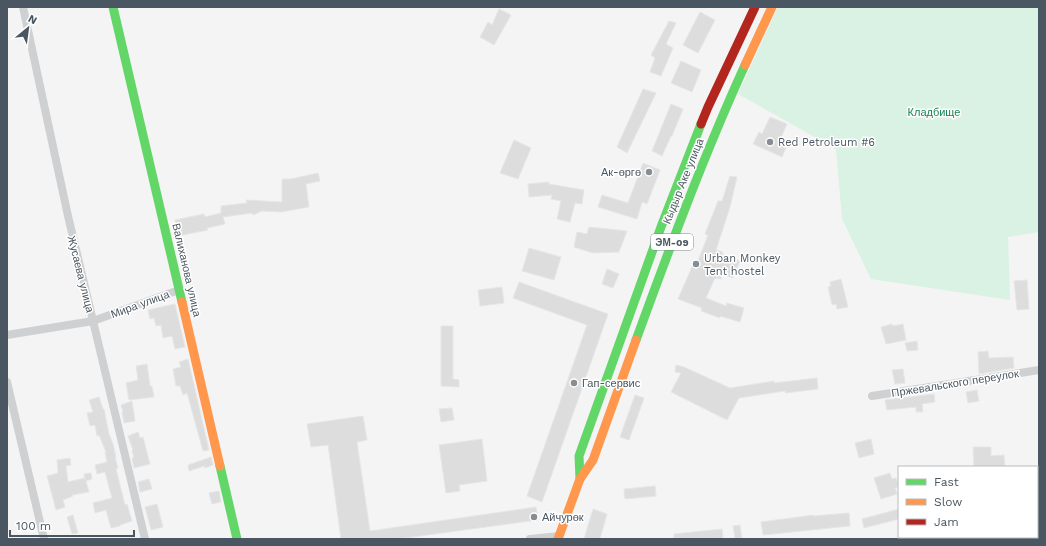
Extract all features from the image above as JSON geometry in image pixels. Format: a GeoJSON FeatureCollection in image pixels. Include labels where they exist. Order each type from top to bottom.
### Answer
{"type":"FeatureCollection","features":[{"type":"Feature","properties":{"kind":"main road","name":"Валиханова улица"},"geometry":{"type":"LineString","coordinates":[[113,7],[237,539]]}},
{"type":"Feature","properties":{"kind":"main road","name":"Кыдыр Аке улица"},"geometry":{"type":"LineString","coordinates":[[580,479],[579,456],[660,227],[708,107],[755,7]]}},
{"type":"Feature","properties":{"kind":"main road","name":"Кыдыр Аке улица"},"geometry":{"type":"LineString","coordinates":[[558,537],[580,479],[592,460],[675,233],[732,93],[772,7]]}},
{"type":"Feature","properties":{"kind":"main road"},"geometry":{"type":"LineString","coordinates":[[718,86],[732,93]]}},
{"type":"Feature","properties":{"kind":"main road"},"geometry":{"type":"LineString","coordinates":[[708,107],[724,113]]}},
{"type":"Feature","properties":{"kind":"main road"},"geometry":{"type":"LineString","coordinates":[[660,227],[675,233]]}},
{"type":"Feature","properties":{"kind":"street","name":"Жусаева улица"},"geometry":{"type":"LineString","coordinates":[[23,7],[68,216],[145,539]]}},
{"type":"Feature","properties":{"kind":"street","name":"Мира улица"},"geometry":{"type":"LineString","coordinates":[[7,335],[93,321],[179,290]]}},
{"type":"Feature","properties":{"kind":"street","name":"Пржевальского переулок"},"geometry":{"type":"LineString","coordinates":[[872,396],[1039,370]]}},
{"type":"Feature","properties":{"kind":"street"},"geometry":{"type":"LineString","coordinates":[[7,382],[44,539]]}},
{"type":"Feature","properties":{"kind":"street"},"geometry":{"type":"LineString","coordinates":[[530,539],[558,537]]}},
{"type":"Feature","properties":{"kind":"green space","name":"Кладбище"},"geometry":{"type":"Polygon","coordinates":[[[778,7],[1039,7],[1039,232],[1008,237],[1010,300],[871,279],[842,219],[836,149],[738,94],[778,7]]]}},
{"type":"Feature","properties":{"kind":"building"},"geometry":{"type":"Polygon","coordinates":[[[499,9],[511,15],[494,45],[480,37],[488,22],[492,25],[499,9]]]}},
{"type":"Feature","properties":{"kind":"building"},"geometry":{"type":"Polygon","coordinates":[[[700,12],[715,20],[698,53],[683,45],[700,12]]]}},
{"type":"Feature","properties":{"kind":"building"},"geometry":{"type":"Polygon","coordinates":[[[669,21],[676,23],[666,44],[673,48],[661,76],[650,72],[655,58],[651,55],[669,21]]]}},
{"type":"Feature","properties":{"kind":"building"},"geometry":{"type":"Polygon","coordinates":[[[681,61],[701,70],[692,92],[671,83],[681,61]]]}},
{"type":"Feature","properties":{"kind":"building"},"geometry":{"type":"Polygon","coordinates":[[[643,89],[656,93],[627,153],[617,147],[643,89]]]}},
{"type":"Feature","properties":{"kind":"building"},"geometry":{"type":"Polygon","coordinates":[[[671,104],[683,109],[662,156],[652,151],[671,104]]]}},
{"type":"Feature","properties":{"kind":"building"},"geometry":{"type":"Polygon","coordinates":[[[770,117],[787,124],[780,140],[788,143],[782,157],[753,144],[759,132],[762,134],[770,117]]]}},
{"type":"Feature","properties":{"kind":"building"},"geometry":{"type":"Polygon","coordinates":[[[514,140],[531,148],[518,179],[500,173],[514,140]]]}},
{"type":"Feature","properties":{"kind":"building"},"geometry":{"type":"Polygon","coordinates":[[[643,163],[660,170],[647,204],[642,202],[637,219],[598,207],[602,195],[628,203],[643,163]]]}},
{"type":"Feature","properties":{"kind":"building"},"geometry":{"type":"Polygon","coordinates":[[[318,173],[320,181],[306,184],[309,207],[281,212],[262,211],[253,215],[252,213],[223,217],[225,224],[207,228],[208,230],[178,236],[175,220],[204,214],[205,217],[221,213],[221,206],[247,203],[246,200],[282,202],[282,179],[291,179],[318,173]]]}},
{"type":"Feature","properties":{"kind":"building"},"geometry":{"type":"Polygon","coordinates":[[[730,176],[737,177],[730,207],[716,250],[740,261],[733,278],[722,274],[721,279],[715,278],[706,298],[726,306],[727,303],[744,308],[740,322],[720,316],[720,318],[701,311],[702,308],[678,299],[695,260],[698,261],[708,235],[705,234],[718,201],[722,201],[730,176]]]}},
{"type":"Feature","properties":{"kind":"building"},"geometry":{"type":"Polygon","coordinates":[[[549,182],[549,184],[584,190],[582,204],[575,203],[570,222],[557,219],[561,201],[551,199],[552,195],[529,197],[528,184],[549,182]]]}},
{"type":"Feature","properties":{"kind":"building"},"geometry":{"type":"Polygon","coordinates":[[[589,227],[627,231],[619,252],[593,253],[574,247],[577,232],[587,234],[589,227]]]}},
{"type":"Feature","properties":{"kind":"building"},"geometry":{"type":"Polygon","coordinates":[[[529,248],[561,257],[554,280],[522,271],[529,248]]]}},
{"type":"Feature","properties":{"kind":"building"},"geometry":{"type":"Polygon","coordinates":[[[607,269],[619,274],[613,288],[602,284],[607,269]]]}},
{"type":"Feature","properties":{"kind":"building"},"geometry":{"type":"Polygon","coordinates":[[[841,279],[848,307],[837,309],[836,304],[832,305],[828,287],[831,286],[830,282],[841,279]]]}},
{"type":"Feature","properties":{"kind":"building"},"geometry":{"type":"Polygon","coordinates":[[[1027,280],[1029,309],[1017,310],[1014,281],[1027,280]]]}},
{"type":"Feature","properties":{"kind":"building"},"geometry":{"type":"Polygon","coordinates":[[[519,282],[608,314],[542,502],[527,496],[587,325],[513,298],[519,282]]]}},
{"type":"Feature","properties":{"kind":"building"},"geometry":{"type":"Polygon","coordinates":[[[502,287],[504,303],[480,306],[478,290],[502,287]]]}},
{"type":"Feature","properties":{"kind":"building"},"geometry":{"type":"Polygon","coordinates":[[[175,304],[185,347],[175,349],[172,336],[163,338],[161,325],[156,326],[154,318],[150,319],[148,310],[175,304]]]}},
{"type":"Feature","properties":{"kind":"building"},"geometry":{"type":"Polygon","coordinates":[[[892,324],[893,326],[903,324],[906,340],[886,344],[881,327],[892,324]]]}},
{"type":"Feature","properties":{"kind":"building"},"geometry":{"type":"Polygon","coordinates":[[[441,326],[453,326],[453,379],[459,380],[459,387],[441,386],[441,326]]]}},
{"type":"Feature","properties":{"kind":"building"},"geometry":{"type":"Polygon","coordinates":[[[917,341],[918,350],[907,351],[905,343],[917,341]]]}},
{"type":"Feature","properties":{"kind":"building"},"geometry":{"type":"Polygon","coordinates":[[[988,351],[989,358],[1013,357],[1014,368],[979,374],[978,352],[988,351]]]}},
{"type":"Feature","properties":{"kind":"building"},"geometry":{"type":"Polygon","coordinates":[[[188,359],[209,450],[203,451],[187,393],[183,395],[180,386],[176,386],[173,369],[181,367],[179,362],[188,359]]]}},
{"type":"Feature","properties":{"kind":"building"},"geometry":{"type":"Polygon","coordinates":[[[147,364],[150,386],[152,386],[154,397],[129,400],[126,383],[138,380],[136,366],[147,364]]]}},
{"type":"Feature","properties":{"kind":"building"},"geometry":{"type":"Polygon","coordinates":[[[676,365],[684,367],[730,388],[774,381],[774,383],[817,378],[818,389],[786,393],[785,391],[739,398],[727,420],[671,392],[681,373],[675,372],[676,365]]]}},
{"type":"Feature","properties":{"kind":"building"},"geometry":{"type":"Polygon","coordinates":[[[903,369],[905,383],[895,384],[892,370],[903,369]]]}},
{"type":"Feature","properties":{"kind":"building"},"geometry":{"type":"Polygon","coordinates":[[[977,390],[979,401],[968,403],[966,392],[977,390]]]}},
{"type":"Feature","properties":{"kind":"building"},"geometry":{"type":"Polygon","coordinates":[[[934,394],[935,402],[922,404],[923,412],[916,412],[916,407],[887,410],[885,400],[934,394]]]}},
{"type":"Feature","properties":{"kind":"building"},"geometry":{"type":"Polygon","coordinates":[[[635,395],[644,398],[629,440],[620,437],[635,395]]]}},
{"type":"Feature","properties":{"kind":"building"},"geometry":{"type":"Polygon","coordinates":[[[99,397],[104,409],[109,434],[113,444],[118,468],[116,469],[125,505],[127,504],[132,521],[111,528],[106,510],[95,513],[93,503],[112,498],[105,472],[97,474],[95,465],[107,462],[106,452],[99,435],[97,436],[95,425],[90,426],[87,413],[93,412],[89,400],[99,397]]]}},
{"type":"Feature","properties":{"kind":"building"},"geometry":{"type":"Polygon","coordinates":[[[132,401],[135,421],[124,423],[121,405],[132,401]]]}},
{"type":"Feature","properties":{"kind":"building"},"geometry":{"type":"Polygon","coordinates":[[[452,408],[454,420],[441,422],[439,409],[452,408]]]}},
{"type":"Feature","properties":{"kind":"building"},"geometry":{"type":"Polygon","coordinates":[[[363,416],[367,440],[357,442],[370,531],[536,507],[538,520],[398,539],[341,539],[328,445],[311,447],[307,424],[363,416]]]}},
{"type":"Feature","properties":{"kind":"building"},"geometry":{"type":"Polygon","coordinates":[[[138,432],[140,438],[143,437],[150,464],[134,468],[132,458],[134,457],[133,450],[128,436],[138,432]]]}},
{"type":"Feature","properties":{"kind":"building"},"geometry":{"type":"Polygon","coordinates":[[[482,439],[487,481],[459,485],[460,491],[446,493],[439,445],[482,439]]]}},
{"type":"Feature","properties":{"kind":"building"},"geometry":{"type":"Polygon","coordinates":[[[871,439],[874,454],[859,458],[855,443],[871,439]]]}},
{"type":"Feature","properties":{"kind":"building"},"geometry":{"type":"Polygon","coordinates":[[[973,447],[991,447],[991,456],[1004,455],[1005,466],[974,466],[973,447]]]}},
{"type":"Feature","properties":{"kind":"building"},"geometry":{"type":"Polygon","coordinates":[[[211,457],[213,465],[205,468],[204,466],[189,471],[188,465],[211,457]]]}},
{"type":"Feature","properties":{"kind":"building"},"geometry":{"type":"Polygon","coordinates":[[[70,458],[71,465],[66,466],[68,482],[85,478],[84,474],[91,473],[92,479],[86,481],[89,492],[72,495],[73,496],[63,500],[65,507],[56,510],[47,476],[58,473],[57,460],[70,458]]]}},
{"type":"Feature","properties":{"kind":"building"},"geometry":{"type":"Polygon","coordinates":[[[890,473],[892,479],[896,478],[898,483],[898,486],[895,488],[897,494],[881,499],[874,478],[890,473]]]}},
{"type":"Feature","properties":{"kind":"building"},"geometry":{"type":"Polygon","coordinates":[[[149,479],[152,489],[140,492],[138,482],[149,479]]]}},
{"type":"Feature","properties":{"kind":"building"},"geometry":{"type":"Polygon","coordinates":[[[655,486],[656,496],[625,499],[624,489],[655,486]]]}},
{"type":"Feature","properties":{"kind":"building"},"geometry":{"type":"Polygon","coordinates":[[[219,491],[221,502],[212,504],[209,493],[219,491]]]}},
{"type":"Feature","properties":{"kind":"building"},"geometry":{"type":"Polygon","coordinates":[[[157,504],[163,527],[151,530],[145,507],[157,504]]]}},
{"type":"Feature","properties":{"kind":"building"},"geometry":{"type":"Polygon","coordinates":[[[593,509],[607,514],[600,539],[584,539],[593,509]]]}},
{"type":"Feature","properties":{"kind":"building"},"geometry":{"type":"Polygon","coordinates":[[[898,509],[898,519],[864,528],[862,519],[898,509]]]}},
{"type":"Feature","properties":{"kind":"building"},"geometry":{"type":"Polygon","coordinates":[[[849,513],[850,526],[763,535],[761,522],[813,515],[849,513]]]}},
{"type":"Feature","properties":{"kind":"building"},"geometry":{"type":"Polygon","coordinates":[[[73,515],[78,533],[72,534],[67,517],[73,515]]]}},
{"type":"Feature","properties":{"kind":"building"},"geometry":{"type":"Polygon","coordinates":[[[740,525],[742,539],[735,539],[733,526],[740,525]]]}},
{"type":"Feature","properties":{"kind":"building"},"geometry":{"type":"Polygon","coordinates":[[[722,529],[723,539],[674,539],[674,534],[722,529]]]}},
{"type":"Feature","properties":{"kind":"traffic: fast"},"geometry":{"type":"LineString","coordinates":[[113,7],[182,302]]}},
{"type":"Feature","properties":{"kind":"traffic: fast"},"geometry":{"type":"LineString","coordinates":[[636,340],[701,167],[745,65]]}},
{"type":"Feature","properties":{"kind":"traffic: fast"},"geometry":{"type":"LineString","coordinates":[[580,479],[579,456],[661,227],[701,124]]}},
{"type":"Feature","properties":{"kind":"traffic: fast"},"geometry":{"type":"LineString","coordinates":[[220,466],[237,539]]}},
{"type":"Feature","properties":{"kind":"traffic: slow"},"geometry":{"type":"LineString","coordinates":[[745,65],[772,7]]}},
{"type":"Feature","properties":{"kind":"traffic: slow"},"geometry":{"type":"LineString","coordinates":[[182,302],[220,466]]}},
{"type":"Feature","properties":{"kind":"traffic: slow"},"geometry":{"type":"LineString","coordinates":[[558,539],[580,479],[593,460],[636,340]]}},
{"type":"Feature","properties":{"kind":"traffic: jam"},"geometry":{"type":"LineString","coordinates":[[701,124],[755,7]]}},
{"type":"Feature","properties":{"kind":"place","name":"Red Petroleum #6"},"geometry":{"type":"Point","coordinates":[770,142]}},
{"type":"Feature","properties":{"kind":"place","name":"Ак-өргө"},"geometry":{"type":"Point","coordinates":[649,172]}},
{"type":"Feature","properties":{"kind":"place","name":"Urban Monkey Tent hostel"},"geometry":{"type":"Point","coordinates":[696,264]}},
{"type":"Feature","properties":{"kind":"place","name":"Гап-сервис"},"geometry":{"type":"Point","coordinates":[574,383]}},
{"type":"Feature","properties":{"kind":"place","name":"Айчурөк"},"geometry":{"type":"Point","coordinates":[534,517]}}]}
